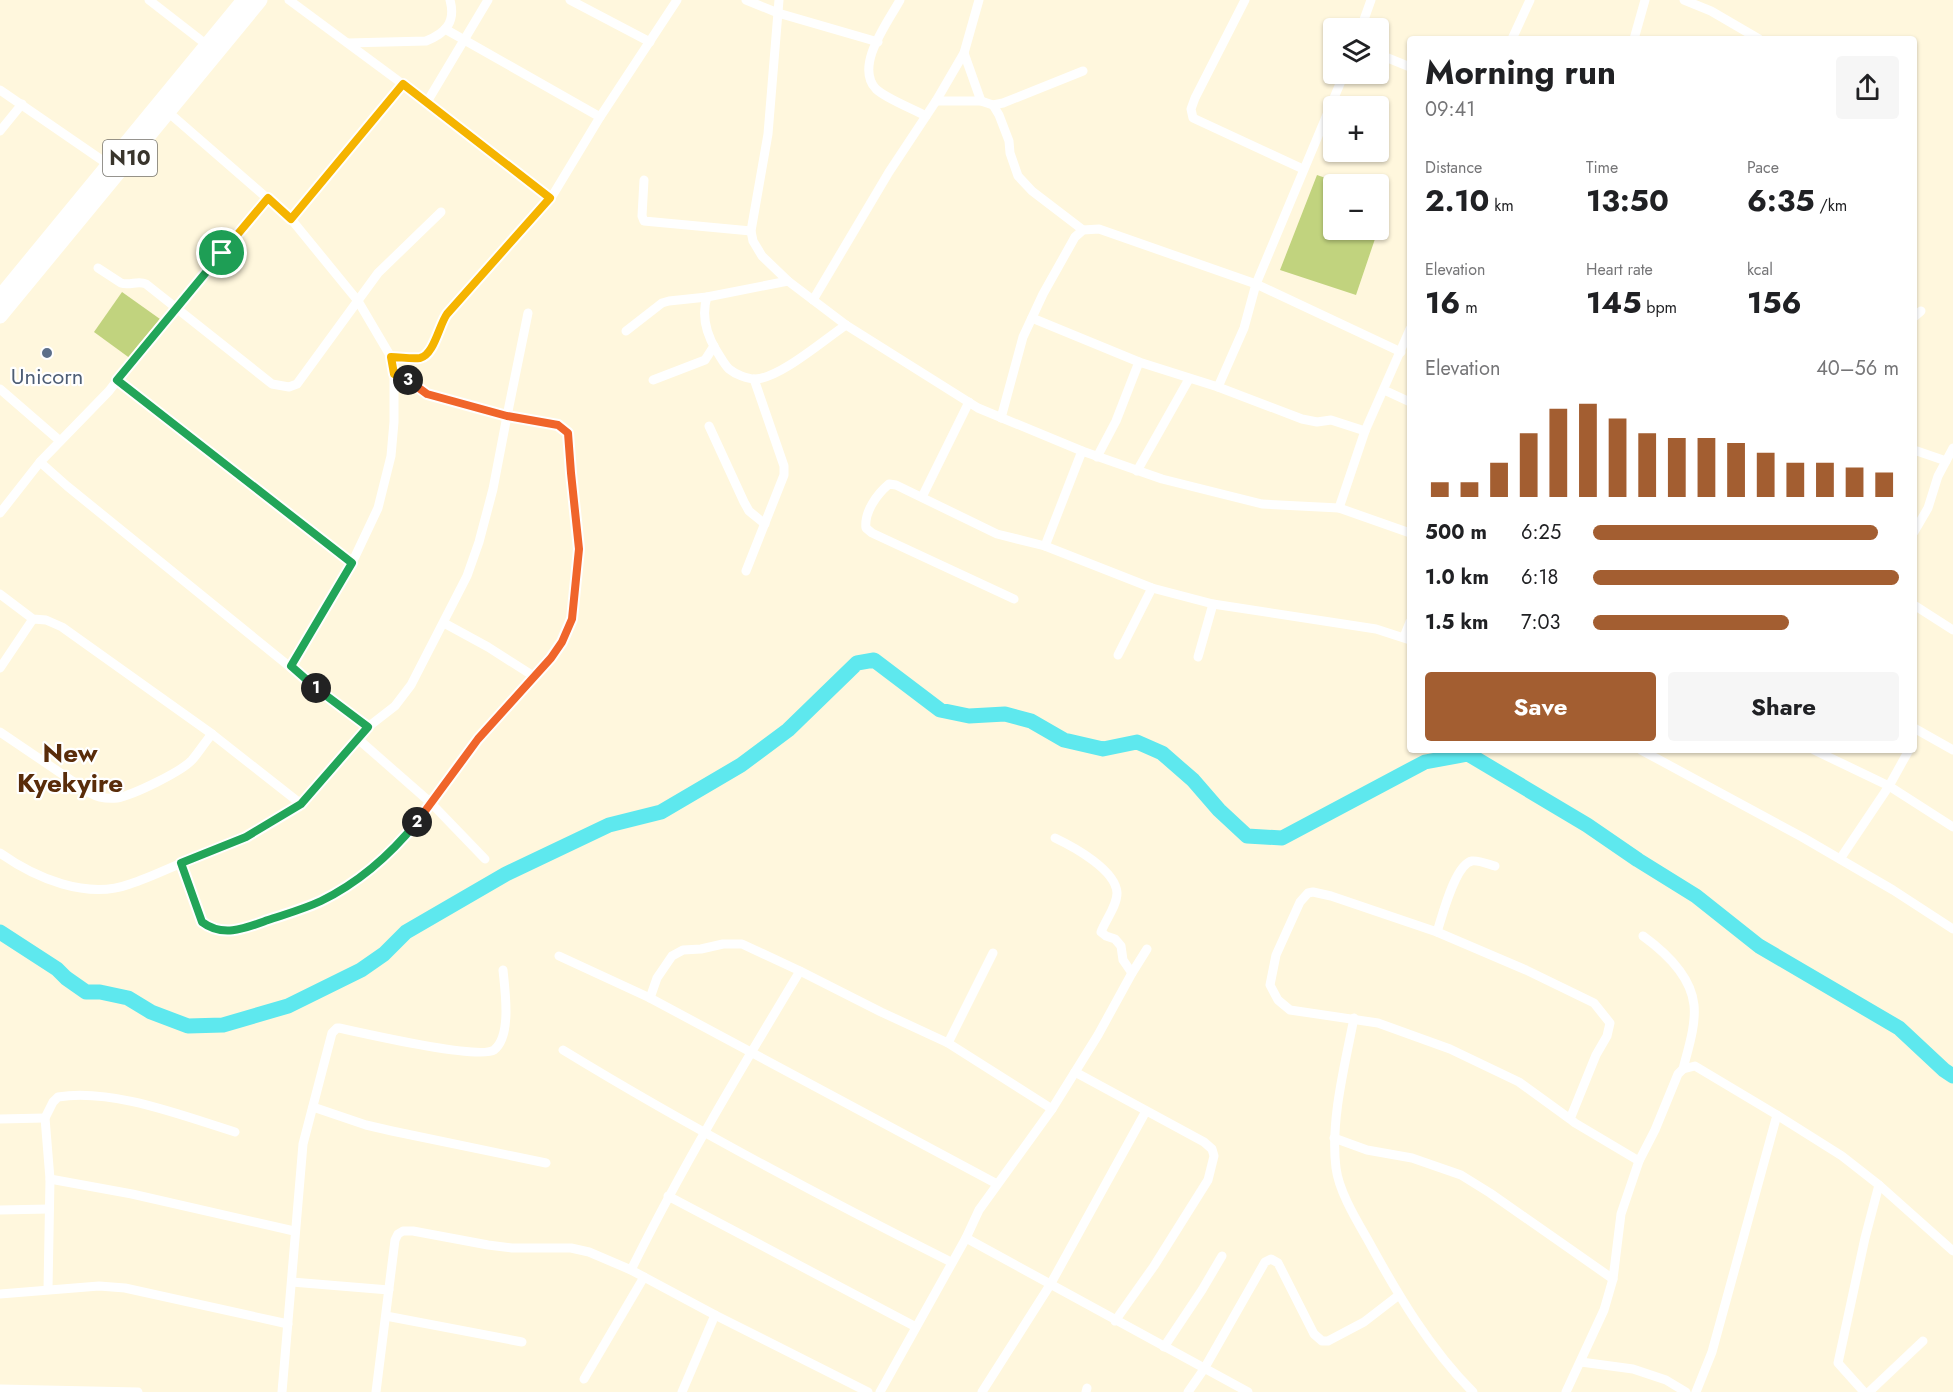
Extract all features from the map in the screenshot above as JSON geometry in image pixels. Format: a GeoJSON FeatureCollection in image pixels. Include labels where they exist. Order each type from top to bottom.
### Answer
{"type":"FeatureCollection","features":[{"type":"Feature","properties":{"kind":"highway","name":"N10"},"geometry":{"type":"LineString","coordinates":[[0,297],[244,0]]}},
{"type":"Feature","properties":{"kind":"highway","name":"N10"},"geometry":{"type":"LineString","coordinates":[[0,316],[260,0]]}},
{"type":"Feature","properties":{"kind":"street"},"geometry":{"type":"LineString","coordinates":[[149,0],[207,45]]}},
{"type":"Feature","properties":{"kind":"street"},"geometry":{"type":"LineString","coordinates":[[290,0],[427,102],[550,198]]}},
{"type":"Feature","properties":{"kind":"street"},"geometry":{"type":"LineString","coordinates":[[348,43],[426,41],[438,36],[445,30],[453,11],[450,0]]}},
{"type":"Feature","properties":{"kind":"street"},"geometry":{"type":"LineString","coordinates":[[427,102],[488,0]]}},
{"type":"Feature","properties":{"kind":"street"},"geometry":{"type":"LineString","coordinates":[[570,0],[650,42]]}},
{"type":"Feature","properties":{"kind":"street"},"geometry":{"type":"LineString","coordinates":[[391,357],[418,358],[430,352],[447,314],[550,198],[676,0]]}},
{"type":"Feature","properties":{"kind":"street"},"geometry":{"type":"LineString","coordinates":[[746,0],[778,13],[878,42]]}},
{"type":"Feature","properties":{"kind":"street"},"geometry":{"type":"LineString","coordinates":[[779,0],[768,134],[751,231],[753,241],[762,256],[788,281],[846,325],[969,402],[1001,418],[1036,430],[1096,457],[1162,479],[1262,504],[1339,508],[1407,532]]}},
{"type":"Feature","properties":{"kind":"street"},"geometry":{"type":"LineString","coordinates":[[900,0],[870,57],[867,69],[872,83],[882,93],[926,116]]}},
{"type":"Feature","properties":{"kind":"street"},"geometry":{"type":"LineString","coordinates":[[813,300],[964,53],[979,0]]}},
{"type":"Feature","properties":{"kind":"street"},"geometry":{"type":"LineString","coordinates":[[1245,0],[1195,98],[1191,109],[1193,118],[1303,169]]}},
{"type":"Feature","properties":{"kind":"street"},"geometry":{"type":"LineString","coordinates":[[1365,18],[1371,0]]}},
{"type":"Feature","properties":{"kind":"street"},"geometry":{"type":"LineString","coordinates":[[1513,36],[1530,0]]}},
{"type":"Feature","properties":{"kind":"street"},"geometry":{"type":"LineString","coordinates":[[1635,36],[1645,0]]}},
{"type":"Feature","properties":{"kind":"street"},"geometry":{"type":"LineString","coordinates":[[1684,0],[1711,11],[1754,36]]}},
{"type":"Feature","properties":{"kind":"street"},"geometry":{"type":"LineString","coordinates":[[1711,11],[1715,0]]}},
{"type":"Feature","properties":{"kind":"street"},"geometry":{"type":"LineString","coordinates":[[445,30],[600,117]]}},
{"type":"Feature","properties":{"kind":"street"},"geometry":{"type":"LineString","coordinates":[[964,53],[981,101]]}},
{"type":"Feature","properties":{"kind":"street"},"geometry":{"type":"LineString","coordinates":[[1389,58],[1407,66]]}},
{"type":"Feature","properties":{"kind":"street"},"geometry":{"type":"LineString","coordinates":[[936,101],[981,101],[993,105],[1003,103],[1083,71]]}},
{"type":"Feature","properties":{"kind":"street"},"geometry":{"type":"LineString","coordinates":[[291,219],[403,84]]}},
{"type":"Feature","properties":{"kind":"street"},"geometry":{"type":"LineString","coordinates":[[1218,387],[1244,328],[1256,284],[1340,84]]}},
{"type":"Feature","properties":{"kind":"street"},"geometry":{"type":"LineString","coordinates":[[0,90],[109,165]]}},
{"type":"Feature","properties":{"kind":"street"},"geometry":{"type":"LineString","coordinates":[[0,131],[22,104]]}},
{"type":"Feature","properties":{"kind":"street"},"geometry":{"type":"LineString","coordinates":[[993,105],[1009,141],[1010,153],[1018,176],[1032,191],[1083,230]]}},
{"type":"Feature","properties":{"kind":"street"},"geometry":{"type":"LineString","coordinates":[[168,112],[291,219],[358,301],[391,357],[394,374],[394,422],[391,456],[378,508],[352,563],[291,666]]}},
{"type":"Feature","properties":{"kind":"street"},"geometry":{"type":"LineString","coordinates":[[644,180],[642,216],[644,221],[751,231]]}},
{"type":"Feature","properties":{"kind":"street"},"geometry":{"type":"LineString","coordinates":[[0,513],[40,462],[117,380],[268,198]]}},
{"type":"Feature","properties":{"kind":"street"},"geometry":{"type":"LineString","coordinates":[[98,268],[126,285],[139,282],[146,284],[272,384],[289,387],[297,384],[378,273],[441,212]]}},
{"type":"Feature","properties":{"kind":"street"},"geometry":{"type":"LineString","coordinates":[[1001,418],[1023,338],[1075,237],[1083,230],[1099,229],[1256,284],[1401,352]]}},
{"type":"Feature","properties":{"kind":"street"},"geometry":{"type":"LineString","coordinates":[[626,331],[669,300],[707,297],[788,281]]}},
{"type":"Feature","properties":{"kind":"street"},"geometry":{"type":"LineString","coordinates":[[707,297],[703,313],[704,322],[714,346],[729,369],[754,379],[768,376],[786,367],[846,325]]}},
{"type":"Feature","properties":{"kind":"street"},"geometry":{"type":"LineString","coordinates":[[0,853],[15,864],[53,881],[77,887],[99,889],[128,885],[246,837],[301,804],[368,727],[395,706],[411,685],[466,576],[479,542],[493,489],[528,313]]}},
{"type":"Feature","properties":{"kind":"street"},"geometry":{"type":"LineString","coordinates":[[1032,318],[1139,362],[1218,387],[1311,422],[1331,420],[1365,431]]}},
{"type":"Feature","properties":{"kind":"street"},"geometry":{"type":"LineString","coordinates":[[1339,508],[1365,431],[1407,337]]}},
{"type":"Feature","properties":{"kind":"street"},"geometry":{"type":"LineString","coordinates":[[653,380],[705,360],[714,346]]}},
{"type":"Feature","properties":{"kind":"street"},"geometry":{"type":"LineString","coordinates":[[1096,457],[1116,421],[1139,362]]}},
{"type":"Feature","properties":{"kind":"street"},"geometry":{"type":"LineString","coordinates":[[181,863],[202,922],[218,930],[240,930],[320,901],[348,885],[392,850],[431,803],[478,739],[535,677],[562,642],[572,619],[579,549],[568,433],[558,425],[507,416],[427,394],[394,374]]}},
{"type":"Feature","properties":{"kind":"street"},"geometry":{"type":"LineString","coordinates":[[746,571],[784,475],[784,466],[754,379]]}},
{"type":"Feature","properties":{"kind":"street"},"geometry":{"type":"LineString","coordinates":[[1137,471],[1189,379]]}},
{"type":"Feature","properties":{"kind":"street"},"geometry":{"type":"LineString","coordinates":[[117,380],[352,563]]}},
{"type":"Feature","properties":{"kind":"street"},"geometry":{"type":"LineString","coordinates":[[0,389],[60,441]]}},
{"type":"Feature","properties":{"kind":"street"},"geometry":{"type":"LineString","coordinates":[[1384,390],[1407,401]]}},
{"type":"Feature","properties":{"kind":"street"},"geometry":{"type":"LineString","coordinates":[[922,497],[969,402]]}},
{"type":"Feature","properties":{"kind":"street"},"geometry":{"type":"LineString","coordinates":[[709,426],[749,511],[765,524]]}},
{"type":"Feature","properties":{"kind":"street"},"geometry":{"type":"LineString","coordinates":[[1917,527],[1928,508],[1938,476],[1953,448]]}},
{"type":"Feature","properties":{"kind":"street"},"geometry":{"type":"LineString","coordinates":[[1045,546],[1082,451]]}},
{"type":"Feature","properties":{"kind":"street"},"geometry":{"type":"LineString","coordinates":[[1917,451],[1946,461]]}},
{"type":"Feature","properties":{"kind":"street"},"geometry":{"type":"LineString","coordinates":[[40,462],[113,524],[291,666],[310,684],[368,727]]}},
{"type":"Feature","properties":{"kind":"street"},"geometry":{"type":"LineString","coordinates":[[1014,599],[872,533],[866,528],[865,521],[881,491],[889,484],[896,484],[997,534],[1045,546],[1152,588],[1213,604],[1376,629],[1407,639]]}},
{"type":"Feature","properties":{"kind":"street"},"geometry":{"type":"LineString","coordinates":[[1118,655],[1152,588]]}},
{"type":"Feature","properties":{"kind":"street"},"geometry":{"type":"LineString","coordinates":[[0,594],[33,619],[46,620],[62,627],[212,734],[301,804]]}},
{"type":"Feature","properties":{"kind":"street"},"geometry":{"type":"LineString","coordinates":[[1198,657],[1213,604]]}},
{"type":"Feature","properties":{"kind":"street"},"geometry":{"type":"LineString","coordinates":[[1917,607],[1953,630]]}},
{"type":"Feature","properties":{"kind":"street"},"geometry":{"type":"LineString","coordinates":[[0,668],[33,619]]}},
{"type":"Feature","properties":{"kind":"street"},"geometry":{"type":"LineString","coordinates":[[444,623],[488,647],[535,677]]}},
{"type":"Feature","properties":{"kind":"street"},"geometry":{"type":"LineString","coordinates":[[0,732],[99,798],[119,797],[184,767],[212,734]]}},
{"type":"Feature","properties":{"kind":"street"},"geometry":{"type":"LineString","coordinates":[[1917,733],[1953,750]]}},
{"type":"Feature","properties":{"kind":"street"},"geometry":{"type":"LineString","coordinates":[[358,739],[431,803],[486,859]]}},
{"type":"Feature","properties":{"kind":"street"},"geometry":{"type":"LineString","coordinates":[[1647,753],[1802,837],[1953,929]]}},
{"type":"Feature","properties":{"kind":"street"},"geometry":{"type":"LineString","coordinates":[[1820,753],[1889,786],[1953,827]]}},
{"type":"Feature","properties":{"kind":"street"},"geometry":{"type":"LineString","coordinates":[[1840,859],[1889,786],[1907,753]]}},
{"type":"Feature","properties":{"kind":"street"},"geometry":{"type":"LineString","coordinates":[[1055,838],[1075,847],[1109,875],[1115,883],[1117,894],[1101,932],[1115,939],[1121,946],[1123,960],[1132,973]]}},
{"type":"Feature","properties":{"kind":"street"},"geometry":{"type":"LineString","coordinates":[[1437,932],[1458,873],[1465,864],[1473,861],[1495,866]]}},
{"type":"Feature","properties":{"kind":"street"},"geometry":{"type":"LineString","coordinates":[[1570,1119],[1596,1054],[1607,1036],[1610,1023],[1594,1003],[1526,970],[1437,932],[1313,892],[1308,893],[1300,902],[1276,955],[1270,985],[1278,1000],[1290,1010],[1378,1023],[1450,1049],[1519,1082],[1570,1119],[1639,1161]]}},
{"type":"Feature","properties":{"kind":"street"},"geometry":{"type":"LineString","coordinates":[[1566,1392],[1604,1310],[1613,1279],[1621,1214],[1639,1161],[1655,1130],[1673,1082],[1683,1069],[1690,1042],[1694,1003],[1687,985],[1676,967],[1658,947],[1643,936]]}},
{"type":"Feature","properties":{"kind":"street"},"geometry":{"type":"LineString","coordinates":[[650,998],[657,978],[672,956],[683,950],[723,944],[742,944],[948,1043],[1052,1109]]}},
{"type":"Feature","properties":{"kind":"street"},"geometry":{"type":"LineString","coordinates":[[880,1392],[980,1210],[1052,1109],[1148,949]]}},
{"type":"Feature","properties":{"kind":"street"},"geometry":{"type":"LineString","coordinates":[[948,1043],[993,953]]}},
{"type":"Feature","properties":{"kind":"street"},"geometry":{"type":"LineString","coordinates":[[559,956],[650,998],[997,1184]]}},
{"type":"Feature","properties":{"kind":"street"},"geometry":{"type":"LineString","coordinates":[[282,1392],[303,1144],[330,1038],[337,1028],[452,1050],[486,1053],[495,1049],[503,1038],[506,1017],[503,970]]}},
{"type":"Feature","properties":{"kind":"street"},"geometry":{"type":"LineString","coordinates":[[631,1270],[668,1197],[800,971]]}},
{"type":"Feature","properties":{"kind":"street"},"geometry":{"type":"LineString","coordinates":[[1354,1018],[1335,1138],[1336,1170],[1350,1209],[1399,1295],[1447,1365],[1473,1392]]}},
{"type":"Feature","properties":{"kind":"street"},"geometry":{"type":"LineString","coordinates":[[563,1050],[704,1134],[951,1262]]}},
{"type":"Feature","properties":{"kind":"street"},"geometry":{"type":"LineString","coordinates":[[1683,1069],[1695,1066],[1842,1156],[1879,1185],[1953,1251]]}},
{"type":"Feature","properties":{"kind":"street"},"geometry":{"type":"LineString","coordinates":[[1075,1072],[1203,1142],[1212,1149],[1214,1156],[1208,1180],[1154,1266],[1115,1321]]}},
{"type":"Feature","properties":{"kind":"street"},"geometry":{"type":"LineString","coordinates":[[48,1289],[50,1179],[45,1118],[58,1097],[105,1097],[157,1108],[235,1132]]}},
{"type":"Feature","properties":{"kind":"street"},"geometry":{"type":"LineString","coordinates":[[313,1107],[366,1125],[546,1163]]}},
{"type":"Feature","properties":{"kind":"street"},"geometry":{"type":"LineString","coordinates":[[982,1392],[1050,1285],[1146,1111]]}},
{"type":"Feature","properties":{"kind":"street"},"geometry":{"type":"LineString","coordinates":[[1696,1392],[1712,1352],[1777,1115]]}},
{"type":"Feature","properties":{"kind":"street"},"geometry":{"type":"LineString","coordinates":[[0,1119],[45,1118]]}},
{"type":"Feature","properties":{"kind":"street"},"geometry":{"type":"LineString","coordinates":[[1335,1138],[1367,1150],[1412,1158],[1461,1175],[1613,1279]]}},
{"type":"Feature","properties":{"kind":"street"},"geometry":{"type":"LineString","coordinates":[[50,1179],[132,1194],[294,1231]]}},
{"type":"Feature","properties":{"kind":"street"},"geometry":{"type":"LineString","coordinates":[[1864,1392],[1838,1363],[1879,1185]]}},
{"type":"Feature","properties":{"kind":"street"},"geometry":{"type":"LineString","coordinates":[[668,1197],[916,1327]]}},
{"type":"Feature","properties":{"kind":"street"},"geometry":{"type":"LineString","coordinates":[[0,1210],[49,1209]]}},
{"type":"Feature","properties":{"kind":"street"},"geometry":{"type":"LineString","coordinates":[[376,1392],[395,1240],[403,1231],[422,1232],[512,1248],[571,1248],[589,1252],[644,1276],[715,1315],[868,1392]]}},
{"type":"Feature","properties":{"kind":"street"},"geometry":{"type":"LineString","coordinates":[[966,1238],[1248,1392]]}},
{"type":"Feature","properties":{"kind":"street"},"geometry":{"type":"LineString","coordinates":[[1164,1347],[1222,1256]]}},
{"type":"Feature","properties":{"kind":"street"},"geometry":{"type":"LineString","coordinates":[[1188,1392],[1204,1369],[1265,1262],[1269,1259],[1278,1263],[1314,1334],[1322,1341],[1328,1341],[1364,1322],[1399,1295]]}},
{"type":"Feature","properties":{"kind":"street"},"geometry":{"type":"LineString","coordinates":[[584,1379],[644,1276]]}},
{"type":"Feature","properties":{"kind":"street"},"geometry":{"type":"LineString","coordinates":[[292,1282],[389,1290]]}},
{"type":"Feature","properties":{"kind":"street"},"geometry":{"type":"LineString","coordinates":[[0,1294],[99,1286],[125,1288],[288,1324]]}},
{"type":"Feature","properties":{"kind":"street"},"geometry":{"type":"LineString","coordinates":[[682,1392],[715,1315]]}},
{"type":"Feature","properties":{"kind":"street"},"geometry":{"type":"LineString","coordinates":[[386,1316],[522,1342]]}},
{"type":"Feature","properties":{"kind":"street"},"geometry":{"type":"LineString","coordinates":[[1869,1392],[1923,1341]]}},
{"type":"Feature","properties":{"kind":"street"},"geometry":{"type":"LineString","coordinates":[[1581,1362],[1633,1369],[1666,1380],[1686,1392]]}},
{"type":"Feature","properties":{"kind":"street"},"geometry":{"type":"LineString","coordinates":[[0,1389],[138,1392]]}},
{"type":"Feature","properties":{"kind":"green space"},"geometry":{"type":"Polygon","coordinates":[[[1317,175],[1323,177],[1323,240],[1375,240],[1356,295],[1280,270],[1317,175]]]}},
{"type":"Feature","properties":{"kind":"green space"},"geometry":{"type":"Polygon","coordinates":[[[122,292],[160,319],[131,359],[94,332],[122,292]]]}},
{"type":"Feature","properties":{"kind":"waterway"},"geometry":{"type":"LineString","coordinates":[[0,932],[57,969],[86,992],[100,992],[128,998],[151,1012],[188,1026],[223,1025],[288,1006],[361,970],[384,954],[406,932],[506,874],[609,825],[661,812],[741,765],[788,730],[857,663],[874,660],[940,710],[969,716],[1005,714],[1031,721],[1064,740],[1103,749],[1137,742],[1162,753],[1193,780],[1219,810],[1247,836],[1282,838],[1425,762],[1468,754],[1587,825],[1696,896],[1759,946],[1899,1028],[1953,1076]]}},
{"type":"Feature","properties":{"kind":"place","name":"Unicorn"},"geometry":{"type":"Point","coordinates":[47,353]}},
{"type":"Feature","properties":{"kind":"district","name":"New Kyekyire"},"geometry":{"type":"Point","coordinates":[70,768]}},
{"type":"Feature","properties":{"kind":"route"},"geometry":{"type":"LineString","coordinates":[[403,84],[550,198],[447,314],[430,352],[418,358],[391,357],[394,374],[427,394],[507,416],[564,428],[568,433],[579,549],[572,619],[562,642],[535,677],[478,739],[424,814],[392,850],[348,885],[320,901],[240,930],[230,931],[218,930],[202,922],[181,863],[246,837],[301,804],[368,727],[310,684],[291,666],[352,563],[117,380],[222,253],[268,198],[291,219],[403,84]]}}]}
